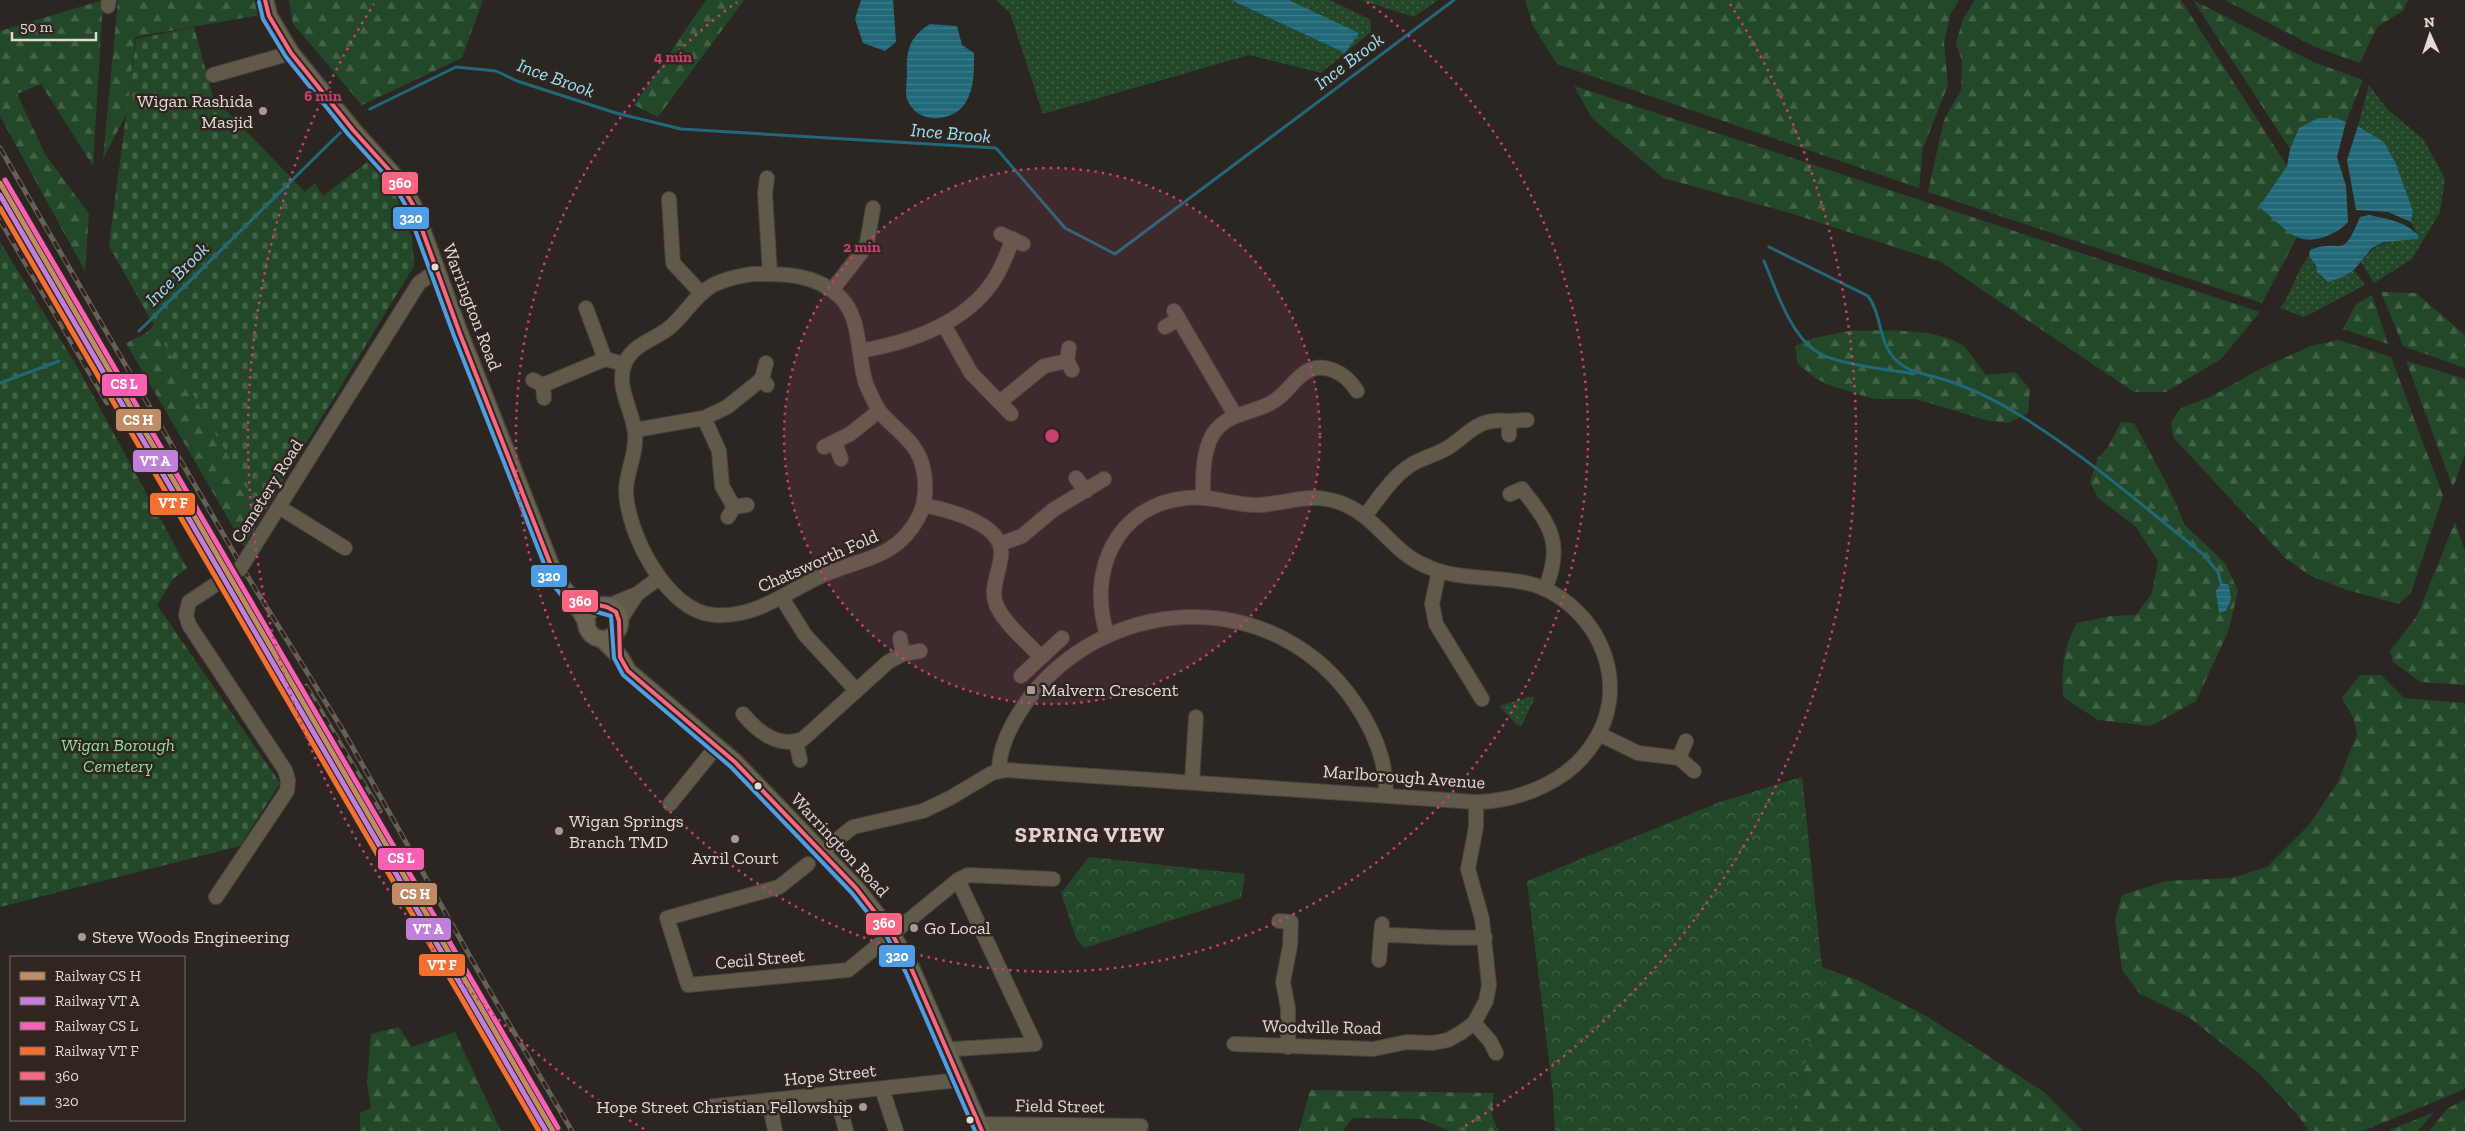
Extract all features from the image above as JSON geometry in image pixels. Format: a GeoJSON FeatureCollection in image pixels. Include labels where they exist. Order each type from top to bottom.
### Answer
{"type":"FeatureCollection","features":[{"type":"Feature","properties":{"kind":"main road","name":"Warrington Road"},"geometry":{"type":"LineString","coordinates":[[265,0],[269,16],[291,52],[353,130],[399,181],[413,204],[460,334],[557,581],[573,599],[586,623]]}},
{"type":"Feature","properties":{"kind":"main road"},"geometry":{"type":"LineString","coordinates":[[573,599],[603,606],[616,612],[619,626],[620,657]]}},
{"type":"Feature","properties":{"kind":"main road"},"geometry":{"type":"LineString","coordinates":[[603,606],[590,613],[586,623],[589,632],[602,639],[611,637],[619,626]]}},
{"type":"Feature","properties":{"kind":"main road","name":"Warrington Road"},"geometry":{"type":"LineString","coordinates":[[602,639],[620,657],[628,671],[717,746],[822,852],[856,888],[892,934],[912,970],[980,1127]]}},
{"type":"Feature","properties":{"kind":"street"},"geometry":{"type":"LineString","coordinates":[[213,75],[291,52]]}},
{"type":"Feature","properties":{"kind":"street"},"geometry":{"type":"LineString","coordinates":[[767,178],[760,193],[770,274]]}},
{"type":"Feature","properties":{"kind":"street"},"geometry":{"type":"LineString","coordinates":[[669,199],[664,214],[674,263],[701,294]]}},
{"type":"Feature","properties":{"kind":"street"},"geometry":{"type":"LineString","coordinates":[[832,290],[867,243],[873,208]]}},
{"type":"Feature","properties":{"kind":"street"},"geometry":{"type":"LineString","coordinates":[[860,351],[902,343],[944,325],[979,300],[998,274],[1012,239]]}},
{"type":"Feature","properties":{"kind":"street","name":"Cemetery Road"},"geometry":{"type":"LineString","coordinates":[[216,897],[287,790],[288,780],[285,770],[189,625],[186,615],[190,602],[240,569],[419,283],[436,271]]}},
{"type":"Feature","properties":{"kind":"street","name":"Chatsworth Fold"},"geometry":{"type":"LineString","coordinates":[[752,274],[770,274],[804,276],[832,290],[848,308],[867,384],[879,411],[911,442],[924,469],[924,505],[908,534],[887,552],[831,571],[782,598],[747,612],[712,615],[697,612],[684,605],[659,578],[636,531],[627,501],[628,477],[636,444],[635,430],[624,390],[624,364],[638,347],[668,329],[701,294],[728,279],[752,274]]}},
{"type":"Feature","properties":{"kind":"street"},"geometry":{"type":"LineString","coordinates":[[586,308],[605,359]]}},
{"type":"Feature","properties":{"kind":"street"},"geometry":{"type":"LineString","coordinates":[[1164,328],[1176,315],[1235,416]]}},
{"type":"Feature","properties":{"kind":"street"},"geometry":{"type":"LineString","coordinates":[[944,325],[971,372],[1011,414]]}},
{"type":"Feature","properties":{"kind":"street"},"geometry":{"type":"LineString","coordinates":[[540,388],[605,359],[624,364]]}},
{"type":"Feature","properties":{"kind":"street"},"geometry":{"type":"LineString","coordinates":[[1000,402],[1044,366],[1069,360]]}},
{"type":"Feature","properties":{"kind":"street"},"geometry":{"type":"LineString","coordinates":[[635,430],[704,418],[727,407],[765,382],[766,363]]}},
{"type":"Feature","properties":{"kind":"street"},"geometry":{"type":"LineString","coordinates":[[1203,498],[1204,463],[1209,443],[1220,426],[1235,416],[1277,400],[1304,373],[1316,368],[1337,372],[1350,381],[1357,393]]}},
{"type":"Feature","properties":{"kind":"street"},"geometry":{"type":"LineString","coordinates":[[841,459],[829,445],[879,411]]}},
{"type":"Feature","properties":{"kind":"street"},"geometry":{"type":"LineString","coordinates":[[704,418],[719,451],[722,486],[737,510]]}},
{"type":"Feature","properties":{"kind":"street"},"geometry":{"type":"LineString","coordinates":[[1365,516],[1394,478],[1412,464],[1446,449],[1478,424],[1496,420],[1527,420]]}},
{"type":"Feature","properties":{"kind":"street"},"geometry":{"type":"LineString","coordinates":[[1509,421],[1509,436]]}},
{"type":"Feature","properties":{"kind":"street"},"geometry":{"type":"LineString","coordinates":[[1516,476],[1516,491],[1554,541],[1555,560],[1545,589]]}},
{"type":"Feature","properties":{"kind":"street"},"geometry":{"type":"LineString","coordinates":[[1076,478],[1086,491]]}},
{"type":"Feature","properties":{"kind":"street"},"geometry":{"type":"LineString","coordinates":[[1000,544],[1022,536],[1053,510],[1104,479]]}},
{"type":"Feature","properties":{"kind":"street","name":"Marlborough Avenue"},"geometry":{"type":"LineString","coordinates":[[822,852],[853,827],[923,811],[999,771],[1014,769],[1476,802],[1502,801],[1532,792],[1576,764],[1599,734],[1607,714],[1610,696],[1609,674],[1605,656],[1592,629],[1578,612],[1563,599],[1545,589],[1523,582],[1439,571],[1406,556],[1365,516],[1340,503],[1318,498],[1297,498],[1260,505],[1203,498],[1184,498],[1156,506],[1138,516],[1121,533],[1109,554],[1100,585],[1100,605],[1108,634]]}},
{"type":"Feature","properties":{"kind":"street"},"geometry":{"type":"LineString","coordinates":[[924,505],[954,511],[972,519],[992,534],[1000,544],[1001,557],[994,593],[995,603],[1002,615],[1041,657]]}},
{"type":"Feature","properties":{"kind":"street"},"geometry":{"type":"LineString","coordinates":[[279,506],[346,548]]}},
{"type":"Feature","properties":{"kind":"street"},"geometry":{"type":"LineString","coordinates":[[1439,571],[1432,604],[1436,624],[1480,690]]}},
{"type":"Feature","properties":{"kind":"street"},"geometry":{"type":"LineString","coordinates":[[603,606],[637,594],[659,578]]}},
{"type":"Feature","properties":{"kind":"street"},"geometry":{"type":"LineString","coordinates":[[619,626],[637,594]]}},
{"type":"Feature","properties":{"kind":"street"},"geometry":{"type":"LineString","coordinates":[[782,598],[805,635],[856,690]]}},
{"type":"Feature","properties":{"kind":"street"},"geometry":{"type":"LineString","coordinates":[[999,771],[999,763],[1006,738],[1026,703],[1067,658],[1108,634],[1147,622],[1192,617],[1243,622],[1274,634],[1316,659],[1328,669],[1349,693],[1370,726],[1385,769],[1386,795]]}},
{"type":"Feature","properties":{"kind":"street"},"geometry":{"type":"LineString","coordinates":[[900,638],[903,654]]}},
{"type":"Feature","properties":{"kind":"street"},"geometry":{"type":"LineString","coordinates":[[1021,676],[1062,638]]}},
{"type":"Feature","properties":{"kind":"street"},"geometry":{"type":"LineString","coordinates":[[742,714],[750,730],[777,739],[796,742],[803,739],[888,662],[903,654],[920,650]]}},
{"type":"Feature","properties":{"kind":"street"},"geometry":{"type":"LineString","coordinates":[[1192,782],[1196,717]]}},
{"type":"Feature","properties":{"kind":"street"},"geometry":{"type":"LineString","coordinates":[[1599,734],[1638,753],[1679,758],[1694,770]]}},
{"type":"Feature","properties":{"kind":"street"},"geometry":{"type":"LineString","coordinates":[[796,742],[800,760]]}},
{"type":"Feature","properties":{"kind":"street"},"geometry":{"type":"LineString","coordinates":[[1679,758],[1686,742]]}},
{"type":"Feature","properties":{"kind":"street"},"geometry":{"type":"LineString","coordinates":[[670,804],[717,746]]}},
{"type":"Feature","properties":{"kind":"street","name":"Woodville Road"},"geometry":{"type":"LineString","coordinates":[[1234,1044],[1373,1050],[1407,1042],[1432,1043],[1455,1036],[1474,1023],[1486,1001],[1490,984],[1482,919],[1468,868],[1476,827],[1476,802]]}},
{"type":"Feature","properties":{"kind":"street","name":"Cecil Street"},"geometry":{"type":"LineString","coordinates":[[800,866],[779,888],[667,918],[688,985],[848,970],[892,934]]}},
{"type":"Feature","properties":{"kind":"street"},"geometry":{"type":"LineString","coordinates":[[892,934],[958,880],[968,875],[1053,879]]}},
{"type":"Feature","properties":{"kind":"street"},"geometry":{"type":"LineString","coordinates":[[946,1052],[955,1048],[1036,1044],[958,880]]}},
{"type":"Feature","properties":{"kind":"street"},"geometry":{"type":"LineString","coordinates":[[1288,1047],[1288,1008],[1283,982],[1290,946],[1291,922]]}},
{"type":"Feature","properties":{"kind":"street"},"geometry":{"type":"LineString","coordinates":[[1379,960],[1381,930],[1456,940],[1485,937]]}},
{"type":"Feature","properties":{"kind":"street"},"geometry":{"type":"LineString","coordinates":[[1474,1023],[1490,1041],[1496,1053]]}},
{"type":"Feature","properties":{"kind":"street","name":"Hope Street"},"geometry":{"type":"LineString","coordinates":[[704,1106],[959,1080]]}},
{"type":"Feature","properties":{"kind":"street"},"geometry":{"type":"LineString","coordinates":[[882,1089],[896,1131]]}},
{"type":"Feature","properties":{"kind":"street"},"geometry":{"type":"LineString","coordinates":[[836,1093],[846,1131]]}},
{"type":"Feature","properties":{"kind":"street"},"geometry":{"type":"LineString","coordinates":[[769,1100],[776,1131]]}},
{"type":"Feature","properties":{"kind":"street","name":"Field Street"},"geometry":{"type":"LineString","coordinates":[[980,1127],[1142,1126]]}},
{"type":"Feature","properties":{"kind":"green space"},"geometry":{"type":"Polygon","coordinates":[[[103,0],[93,166],[41,84],[17,94],[45,154],[89,214],[85,271],[0,116],[0,31],[103,0]]]}},
{"type":"Feature","properties":{"kind":"green space"},"geometry":{"type":"Polygon","coordinates":[[[118,0],[259,0],[261,15],[135,37],[127,113],[103,159],[118,0]]]}},
{"type":"Feature","properties":{"kind":"green space"},"geometry":{"type":"Polygon","coordinates":[[[289,0],[483,0],[462,58],[362,105],[293,24],[289,0]]]}},
{"type":"Feature","properties":{"kind":"green space"},"geometry":{"type":"Polygon","coordinates":[[[706,0],[744,0],[658,117],[634,105],[706,0]]]}},
{"type":"Feature","properties":{"kind":"green space"},"geometry":{"type":"Polygon","coordinates":[[[996,0],[1231,0],[1345,53],[1358,33],[1289,0],[1330,0],[1371,20],[1371,32],[1321,73],[1249,55],[1043,114],[1010,13],[996,0]]]}},
{"type":"Feature","properties":{"kind":"green space"},"geometry":{"type":"Polygon","coordinates":[[[1361,0],[1438,0],[1414,17],[1361,0]]]}},
{"type":"Feature","properties":{"kind":"green space"},"geometry":{"type":"Polygon","coordinates":[[[1525,0],[1959,0],[1950,15],[1944,43],[1948,85],[1923,148],[1919,188],[1557,64],[1533,26],[1525,0]]]}},
{"type":"Feature","properties":{"kind":"green space"},"geometry":{"type":"Polygon","coordinates":[[[1975,0],[2181,0],[2287,166],[2259,207],[2297,237],[2262,303],[1928,192],[1944,120],[1961,90],[1962,61],[1956,43],[1963,19],[1975,0]]]}},
{"type":"Feature","properties":{"kind":"green space"},"geometry":{"type":"Polygon","coordinates":[[[2193,0],[2311,61],[2363,80],[2346,122],[2337,118],[2299,128],[2290,149],[2193,0]]]}},
{"type":"Feature","properties":{"kind":"green space"},"geometry":{"type":"Polygon","coordinates":[[[2225,0],[2408,0],[2403,11],[2377,27],[2360,63],[2315,47],[2225,0]]]}},
{"type":"Feature","properties":{"kind":"green space"},"geometry":{"type":"Polygon","coordinates":[[[194,27],[213,97],[305,192],[315,183],[323,196],[370,160],[394,190],[412,237],[414,266],[262,516],[109,246],[136,39],[194,27]]]}},
{"type":"Feature","properties":{"kind":"green space"},"geometry":{"type":"Polygon","coordinates":[[[2369,85],[2387,109],[2424,140],[2445,179],[2440,212],[2412,259],[2374,283],[2361,262],[2367,254],[2380,245],[2392,241],[2418,239],[2418,236],[2411,222],[2413,211],[2396,164],[2384,142],[2358,126],[2369,85]]]}},
{"type":"Feature","properties":{"kind":"green space"},"geometry":{"type":"Polygon","coordinates":[[[1574,86],[2260,312],[2221,359],[2166,392],[2134,392],[1941,262],[1790,213],[1663,178],[1592,118],[1574,86]]]}},
{"type":"Feature","properties":{"kind":"green space","name":"Wigan Borough Cemetery"},"geometry":{"type":"Polygon","coordinates":[[[0,242],[78,368],[187,568],[173,579],[157,605],[280,783],[240,846],[0,907],[0,242]]]}},
{"type":"Feature","properties":{"kind":"green space"},"geometry":{"type":"Polygon","coordinates":[[[2309,256],[2320,276],[2328,282],[2343,277],[2354,270],[2365,285],[2304,317],[2280,308],[2300,269],[2309,256]]]}},
{"type":"Feature","properties":{"kind":"green space"},"geometry":{"type":"Polygon","coordinates":[[[202,277],[286,476],[244,546],[126,343],[145,334],[202,277]]]}},
{"type":"Feature","properties":{"kind":"green space"},"geometry":{"type":"Polygon","coordinates":[[[2381,292],[2416,293],[2465,335],[2465,368],[2403,346],[2381,292]]]}},
{"type":"Feature","properties":{"kind":"green space"},"geometry":{"type":"Polygon","coordinates":[[[2372,295],[2388,344],[2343,329],[2356,304],[2372,295]]]}},
{"type":"Feature","properties":{"kind":"green space"},"geometry":{"type":"Polygon","coordinates":[[[1848,331],[1906,331],[1950,339],[1965,347],[1986,375],[2015,372],[2030,389],[2028,413],[2008,423],[1989,421],[1916,399],[1874,399],[1829,385],[1815,378],[1798,364],[1795,346],[1814,338],[1848,331]]]}},
{"type":"Feature","properties":{"kind":"green space"},"geometry":{"type":"Polygon","coordinates":[[[2339,340],[2391,357],[2443,496],[2411,593],[2398,604],[2344,589],[2311,576],[2286,559],[2173,437],[2171,422],[2181,408],[2212,396],[2260,369],[2311,346],[2339,340]]]}},
{"type":"Feature","properties":{"kind":"green space"},"geometry":{"type":"Polygon","coordinates":[[[2406,361],[2465,379],[2465,454],[2453,488],[2406,361]]]}},
{"type":"Feature","properties":{"kind":"green space"},"geometry":{"type":"Polygon","coordinates":[[[2121,422],[2134,423],[2168,486],[2185,525],[2225,563],[2238,591],[2228,632],[2196,701],[2151,726],[2098,720],[2063,697],[2064,659],[2068,642],[2077,623],[2111,616],[2136,615],[2152,593],[2158,561],[2136,527],[2098,498],[2090,482],[2098,458],[2108,447],[2121,422]]]}},
{"type":"Feature","properties":{"kind":"green space"},"geometry":{"type":"Polygon","coordinates":[[[2455,522],[2465,551],[2465,685],[2421,682],[2393,662],[2390,651],[2417,616],[2455,522]]]}},
{"type":"Feature","properties":{"kind":"green space"},"geometry":{"type":"Polygon","coordinates":[[[2360,675],[2381,675],[2404,698],[2465,703],[2465,1089],[2363,1131],[2309,1131],[2297,1114],[2259,1073],[2190,1018],[2140,994],[2122,970],[2115,920],[2122,895],[2166,881],[2232,878],[2267,867],[2309,825],[2338,782],[2357,734],[2353,717],[2342,698],[2360,675]]]}},
{"type":"Feature","properties":{"kind":"green space"},"geometry":{"type":"Polygon","coordinates":[[[1534,697],[1534,700],[1521,726],[1517,725],[1499,706],[1534,697]]]}},
{"type":"Feature","properties":{"kind":"green space"},"geometry":{"type":"Polygon","coordinates":[[[1802,777],[1824,987],[1789,1131],[1555,1131],[1553,1094],[1527,881],[1720,802],[1802,777]]]}},
{"type":"Feature","properties":{"kind":"green space"},"geometry":{"type":"Polygon","coordinates":[[[1089,857],[1245,874],[1241,898],[1084,948],[1076,938],[1061,893],[1089,857]]]}},
{"type":"Feature","properties":{"kind":"green space"},"geometry":{"type":"Polygon","coordinates":[[[1822,967],[1857,980],[1928,1017],[2044,1092],[2083,1131],[1789,1131],[1824,987],[1822,967]]]}},
{"type":"Feature","properties":{"kind":"green space"},"geometry":{"type":"Polygon","coordinates":[[[399,1027],[412,1047],[455,1032],[501,1131],[360,1131],[360,1113],[371,1108],[367,1083],[371,1034],[399,1027]]]}},
{"type":"Feature","properties":{"kind":"green space"},"geometry":{"type":"Polygon","coordinates":[[[1310,1090],[1494,1093],[1492,1115],[1498,1131],[1450,1131],[1421,1119],[1352,1118],[1343,1131],[1299,1131],[1310,1090]]]}},
{"type":"Feature","properties":{"kind":"green space"},"geometry":{"type":"Polygon","coordinates":[[[2465,1100],[2465,1131],[2429,1131],[2448,1108],[2465,1100]]]}},
{"type":"Feature","properties":{"kind":"green space"},"geometry":{"type":"Polygon","coordinates":[[[2434,1112],[2418,1131],[2388,1131],[2434,1112]]]}},
{"type":"Feature","properties":{"kind":"water"},"geometry":{"type":"Polygon","coordinates":[[[861,0],[893,0],[896,42],[885,51],[863,43],[855,19],[861,0]]]}},
{"type":"Feature","properties":{"kind":"water"},"geometry":{"type":"Polygon","coordinates":[[[1231,0],[1289,0],[1359,33],[1345,53],[1231,0]]]}},
{"type":"Feature","properties":{"kind":"water"},"geometry":{"type":"Polygon","coordinates":[[[930,24],[957,26],[962,45],[974,53],[973,80],[968,99],[958,111],[942,118],[925,117],[918,113],[911,107],[906,96],[909,49],[918,33],[930,24]]]}},
{"type":"Feature","properties":{"kind":"water"},"geometry":{"type":"Polygon","coordinates":[[[2318,118],[2337,118],[2346,122],[2337,157],[2346,186],[2348,222],[2338,231],[2310,240],[2297,237],[2287,231],[2259,207],[2287,166],[2290,149],[2299,128],[2318,118]]]}},
{"type":"Feature","properties":{"kind":"water"},"geometry":{"type":"Polygon","coordinates":[[[2358,126],[2384,142],[2396,164],[2413,211],[2411,222],[2388,212],[2356,210],[2347,160],[2358,126]]]}},
{"type":"Feature","properties":{"kind":"water"},"geometry":{"type":"Polygon","coordinates":[[[2369,215],[2402,224],[2414,231],[2419,236],[2418,239],[2384,242],[2372,248],[2354,270],[2343,277],[2328,282],[2317,272],[2316,266],[2309,256],[2310,250],[2345,244],[2354,231],[2360,217],[2369,215]]]}},
{"type":"Feature","properties":{"kind":"water"},"geometry":{"type":"Polygon","coordinates":[[[2221,583],[2229,585],[2231,600],[2226,611],[2219,613],[2216,591],[2221,583]]]}},
{"type":"Feature","properties":{"kind":"waterway","name":"Ince Brook"},"geometry":{"type":"LineString","coordinates":[[370,109],[456,67],[496,71],[517,81],[616,113],[681,129],[996,148],[1065,228],[1115,254],[1454,0]]}},
{"type":"Feature","properties":{"kind":"waterway","name":"Ince Brook"},"geometry":{"type":"LineString","coordinates":[[139,331],[341,132]]}},
{"type":"Feature","properties":{"kind":"waterway"},"geometry":{"type":"LineString","coordinates":[[1769,247],[1868,296],[1876,311],[1885,343],[1894,358],[1900,363],[1911,370],[1952,382],[1983,395],[2012,410],[2045,431],[2114,482],[2203,554],[2218,572],[2221,583]]}},
{"type":"Feature","properties":{"kind":"waterway"},"geometry":{"type":"LineString","coordinates":[[1764,261],[1785,311],[1799,335],[1817,352],[1850,363],[1914,374]]}},
{"type":"Feature","properties":{"kind":"waterway","name":"Ince Brook"},"geometry":{"type":"LineString","coordinates":[[0,383],[59,361]]}},
{"type":"Feature","properties":{"kind":"railway"},"geometry":{"type":"LineString","coordinates":[[0,148],[248,577],[344,732],[481,976],[572,1131]]}},
{"type":"Feature","properties":{"kind":"railway"},"geometry":{"type":"LineString","coordinates":[[0,220],[107,403]]}},
{"type":"Feature","properties":{"kind":"railway"},"geometry":{"type":"LineString","coordinates":[[306,686],[380,811]]}},
{"type":"Feature","properties":{"kind":"railway"},"geometry":{"type":"LineString","coordinates":[[530,1112],[541,1131]]}},
{"type":"Feature","properties":{"kind":"transit line","name":"360"},"geometry":{"type":"LineString","coordinates":[[265,0],[269,16],[291,53],[353,130],[399,181],[413,205],[460,334],[557,581],[572,599],[607,607],[616,612],[619,621],[620,657],[628,671],[735,762],[856,888],[892,934],[912,970],[982,1131]]}},
{"type":"Feature","properties":{"kind":"transit line","name":"320"},"geometry":{"type":"LineString","coordinates":[[259,2],[263,19],[286,57],[348,134],[394,185],[407,208],[454,336],[552,584],[569,604],[611,616],[614,658],[623,675],[731,767],[851,892],[887,937],[906,973],[975,1131]]}},
{"type":"Feature","properties":{"kind":"transit line"},"geometry":{"type":"LineString","coordinates":[[5,180],[558,1128]]}},
{"type":"Feature","properties":{"kind":"transit line"},"geometry":{"type":"LineString","coordinates":[[0,183],[553,1131]]}},
{"type":"Feature","properties":{"kind":"transit line"},"geometry":{"type":"LineString","coordinates":[[0,195],[546,1131]]}},
{"type":"Feature","properties":{"kind":"transit line"},"geometry":{"type":"LineString","coordinates":[[0,208],[539,1131]]}},
{"type":"Feature","properties":{"kind":"place","name":"Wigan Rashida Masjid"},"geometry":{"type":"Point","coordinates":[263,111]}},
{"type":"Feature","properties":{"kind":"place","name":"Malvern Crescent"},"geometry":{"type":"Point","coordinates":[1031,690]}},
{"type":"Feature","properties":{"kind":"place","name":"Wigan Springs Branch TMD"},"geometry":{"type":"Point","coordinates":[559,831]}},
{"type":"Feature","properties":{"kind":"place","name":"Avril Court"},"geometry":{"type":"Point","coordinates":[735,839]}},
{"type":"Feature","properties":{"kind":"place","name":"Go Local"},"geometry":{"type":"Point","coordinates":[914,928]}},
{"type":"Feature","properties":{"kind":"place","name":"Steve Woods Engineering"},"geometry":{"type":"Point","coordinates":[82,937]}},
{"type":"Feature","properties":{"kind":"place","name":"Hope Street Christian Fellowship"},"geometry":{"type":"Point","coordinates":[863,1107]}},
{"type":"Feature","properties":{"kind":"district","name":"SPRING VIEW"},"geometry":{"type":"Point","coordinates":[1090,834]}}]}
